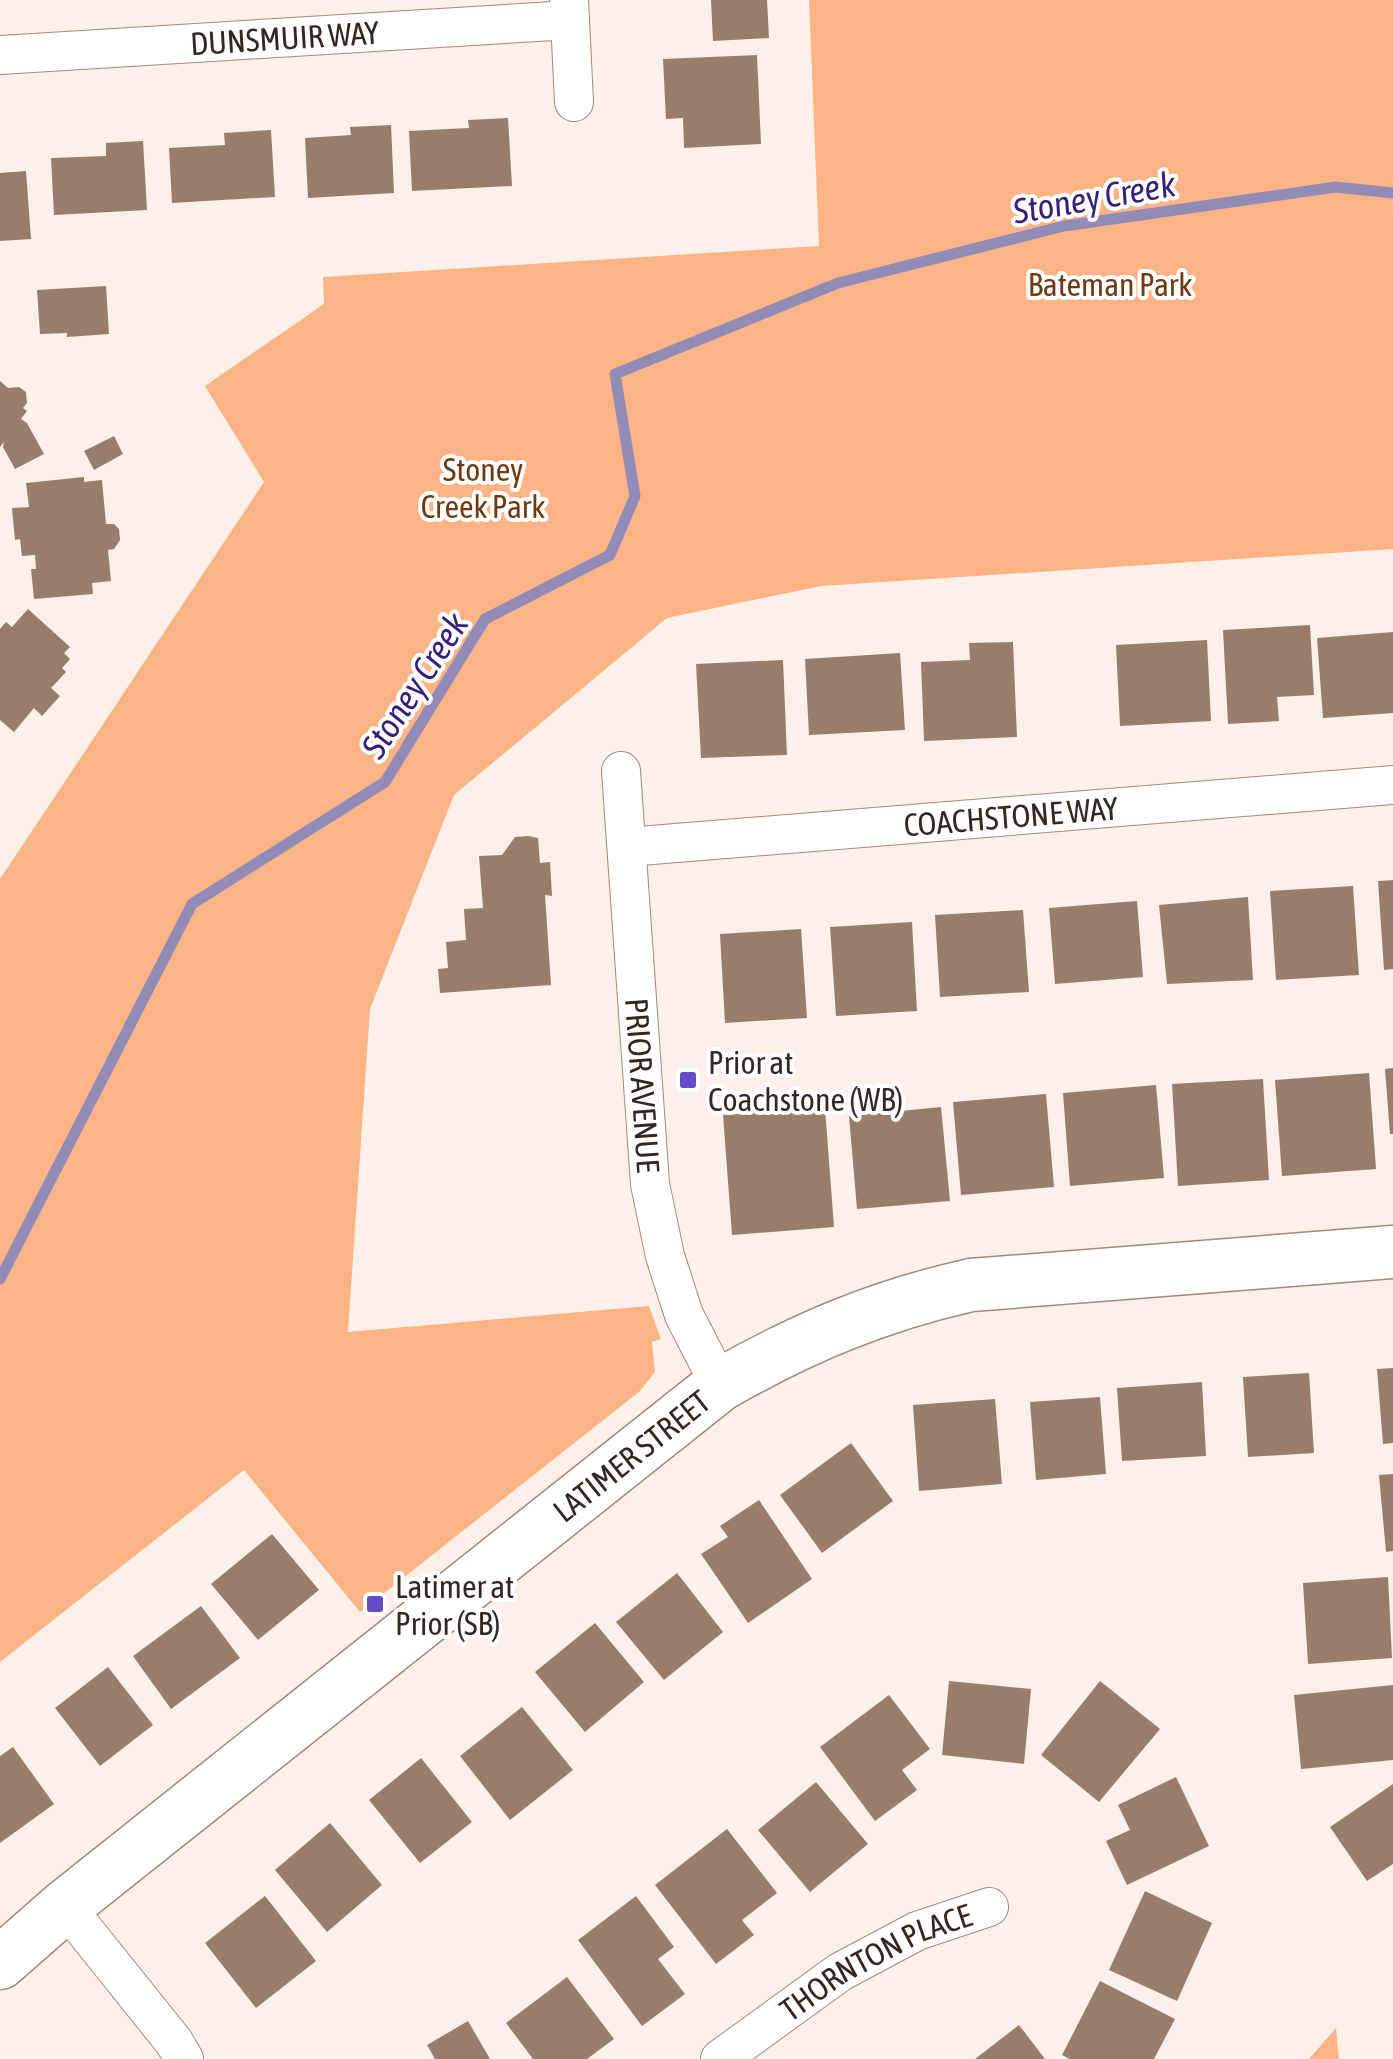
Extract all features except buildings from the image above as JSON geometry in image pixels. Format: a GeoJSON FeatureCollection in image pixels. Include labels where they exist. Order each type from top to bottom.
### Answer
{"type":"FeatureCollection","features":[{"type":"Feature","properties":{"kind":"street","name":"DUNSMUIR WAY"},"geometry":{"type":"LineString","coordinates":[[0,55],[570,10]]}},
{"type":"Feature","properties":{"kind":"street"},"geometry":{"type":"LineString","coordinates":[[570,10],[574,102]]}},
{"type":"Feature","properties":{"kind":"street","name":"PRIOR AVENUE"},"geometry":{"type":"LineString","coordinates":[[621,771],[650,1184],[665,1256],[684,1315],[720,1386]]}},
{"type":"Feature","properties":{"kind":"street","name":"COACHSTONE WAY"},"geometry":{"type":"LineString","coordinates":[[627,846],[1393,784]]}},
{"type":"Feature","properties":{"kind":"street","name":"LATIMER STREET"},"geometry":{"type":"LineString","coordinates":[[0,1963],[65,1906],[720,1386],[813,1334],[918,1297],[971,1285],[1393,1252]]}},
{"type":"Feature","properties":{"kind":"street"},"geometry":{"type":"LineString","coordinates":[[65,1906],[184,2059]]}},
{"type":"Feature","properties":{"kind":"street","name":"THORNTON PLACE"},"geometry":{"type":"LineString","coordinates":[[720,2059],[840,1972],[916,1931],[989,1907]]}},
{"type":"Feature","properties":{"kind":"green space","name":"Stoney Creek Park"},"geometry":{"type":"Polygon","coordinates":[[[809,0],[1393,0],[1393,549],[821,586],[667,618],[454,795],[370,1009],[348,1332],[649,1306],[661,1339],[652,1342],[655,1372],[639,1392],[360,1612],[244,1470],[0,1662],[0,879],[264,482],[205,386],[324,304],[323,277],[819,246],[809,0]]]}},
{"type":"Feature","properties":{"kind":"green space"},"geometry":{"type":"Polygon","coordinates":[[[1336,2028],[1339,2059],[1309,2059],[1336,2028]]]}},
{"type":"Feature","properties":{"kind":"waterway","name":"Stoney Creek"},"geometry":{"type":"LineString","coordinates":[[0,1279],[192,904],[385,782],[485,619],[610,555],[635,496],[615,374],[838,283],[1064,226],[1336,187],[1393,193]]}},
{"type":"Feature","properties":{"kind":"place","name":"Prior at Coachstone (WB)"},"geometry":{"type":"Point","coordinates":[688,1080]}},
{"type":"Feature","properties":{"kind":"place","name":"Latimer at Prior (SB)"},"geometry":{"type":"Point","coordinates":[375,1604]}},
{"type":"Feature","properties":{"kind":"park label","name":"Bateman Park"},"geometry":{"type":"Point","coordinates":[1110,284]}}]}
